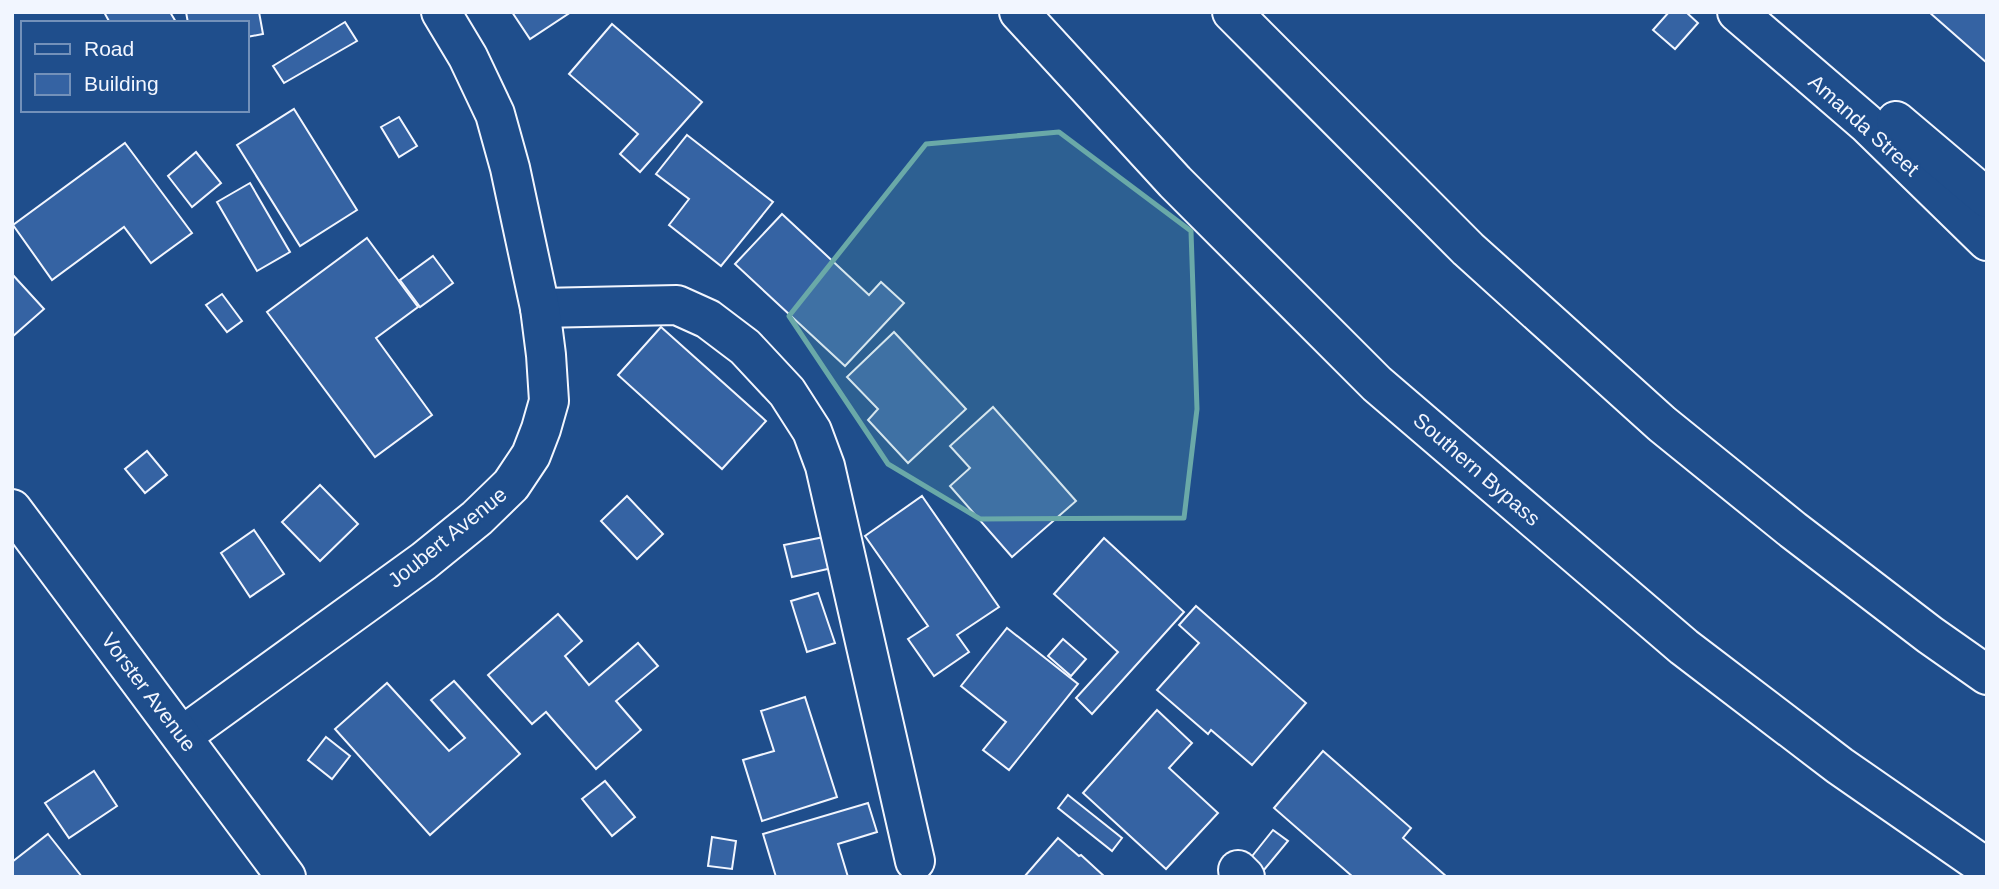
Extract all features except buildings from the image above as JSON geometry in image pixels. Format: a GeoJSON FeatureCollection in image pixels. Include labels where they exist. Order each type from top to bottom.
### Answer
{"type":"FeatureCollection","features":[{"type":"Feature","properties":{"kind":"main road","name":"Joubert Avenue"},"geometry":{"type":"LineString","coordinates":[[182,736],[424,561],[477,518],[512,485],[531,454],[541,429],[549,401],[546,355],[540,308],[510,167],[495,114],[468,57],[441,12]]}},
{"type":"Feature","properties":{"kind":"main road","name":"Southern Bypass"},"geometry":{"type":"LineString","coordinates":[[1019,12],[1175,182],[1377,384],[1684,647],[1840,766],[1987,868]]}},
{"type":"Feature","properties":{"kind":"main road"},"geometry":{"type":"LineString","coordinates":[[1232,12],[1468,249],[1662,424],[1803,538],[1987,675]]}},
{"type":"Feature","properties":{"kind":"main road","name":"Amanda Street"},"geometry":{"type":"LineString","coordinates":[[1737,12],[1866,123],[1987,241]]}},
{"type":"Feature","properties":{"kind":"main road","name":"Amanda Street"},"geometry":{"type":"LineString","coordinates":[[1770,12],[1987,198]]}},
{"type":"Feature","properties":{"kind":"main road"},"geometry":{"type":"LineString","coordinates":[[1945,161],[1987,182]]}},
{"type":"Feature","properties":{"kind":"main road"},"geometry":{"type":"LineString","coordinates":[[540,308],[677,305],[708,319],[745,347],[787,392],[812,431],[825,466],[915,860]]}},
{"type":"Feature","properties":{"kind":"main road","name":"Vorster Avenue"},"geometry":{"type":"LineString","coordinates":[[12,509],[286,877]]}},
{"type":"Feature","properties":{"kind":"highlighted area"},"geometry":{"type":"Polygon","coordinates":[[[1059,132],[1191,231],[1197,409],[1184,518],[980,519],[888,464],[789,316],[926,144],[1059,132]]]}}]}
